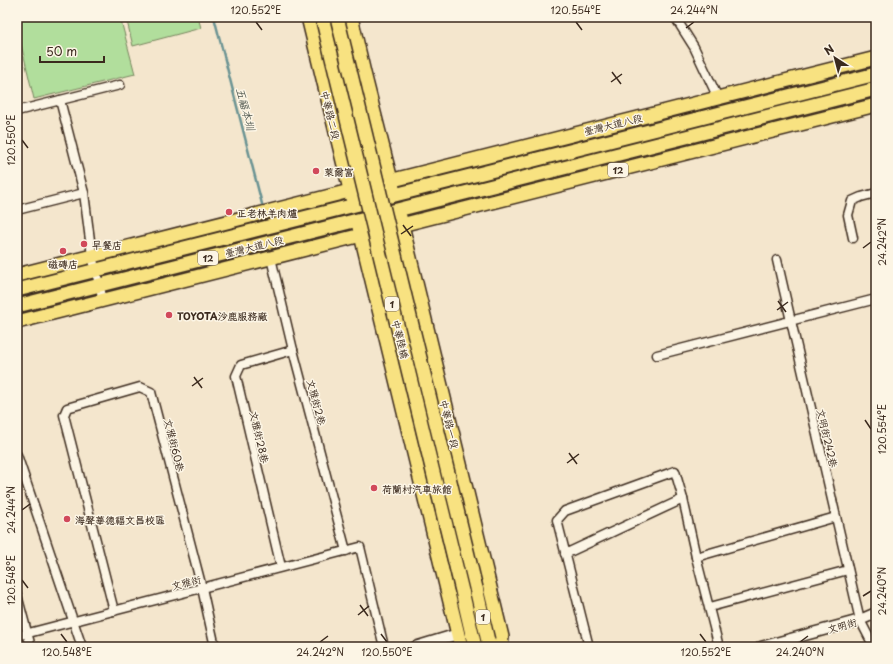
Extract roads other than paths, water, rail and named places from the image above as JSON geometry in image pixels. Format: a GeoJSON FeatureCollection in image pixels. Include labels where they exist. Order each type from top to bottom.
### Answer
{"type":"FeatureCollection","features":[{"type":"Feature","properties":{"kind":"main road","name":"中華路二段"},"geometry":{"type":"LineString","coordinates":[[308,17],[355,213]]}},
{"type":"Feature","properties":{"kind":"main road","name":"中華陸橋"},"geometry":{"type":"LineString","coordinates":[[322,17],[475,647]]}},
{"type":"Feature","properties":{"kind":"main road","name":"中華陸橋"},"geometry":{"type":"LineString","coordinates":[[337,17],[488,641],[491,647]]}},
{"type":"Feature","properties":{"kind":"main road","name":"1"},"geometry":{"type":"LineString","coordinates":[[351,17],[396,202]]}},
{"type":"Feature","properties":{"kind":"main road","name":"臺灣大道八段"},"geometry":{"type":"LineString","coordinates":[[17,275],[876,58]]}},
{"type":"Feature","properties":{"kind":"main road","name":"臺灣大道八段"},"geometry":{"type":"LineString","coordinates":[[17,306],[100,285],[355,213],[876,74]]}},
{"type":"Feature","properties":{"kind":"main road","name":"臺灣大道八段"},"geometry":{"type":"LineString","coordinates":[[350,191],[396,202],[876,89]]}},
{"type":"Feature","properties":{"kind":"main road","name":"臺灣大道八段"},"geometry":{"type":"LineString","coordinates":[[17,322],[876,105]]}},
{"type":"Feature","properties":{"kind":"main road","name":"臺灣大道八段"},"geometry":{"type":"LineString","coordinates":[[361,235],[396,202]]}},
{"type":"Feature","properties":{"kind":"main road","name":"中華路一段"},"geometry":{"type":"LineString","coordinates":[[396,202],[502,637],[501,647]]}},
{"type":"Feature","properties":{"kind":"main road","name":"臺灣大道八段"},"geometry":{"type":"LineString","coordinates":[[17,290],[96,270],[355,213]]}},
{"type":"Feature","properties":{"kind":"main road","name":"1"},"geometry":{"type":"LineString","coordinates":[[355,213],[460,641]]}},
{"type":"Feature","properties":{"kind":"street"},"geometry":{"type":"LineString","coordinates":[[674,17],[694,47],[718,98]]}},
{"type":"Feature","properties":{"kind":"street"},"geometry":{"type":"LineString","coordinates":[[17,111],[120,85]]}},
{"type":"Feature","properties":{"kind":"street"},"geometry":{"type":"LineString","coordinates":[[60,100],[84,192],[92,256],[103,300]]}},
{"type":"Feature","properties":{"kind":"street"},"geometry":{"type":"LineString","coordinates":[[17,210],[84,192]]}},
{"type":"Feature","properties":{"kind":"street"},"geometry":{"type":"LineString","coordinates":[[853,238],[848,215],[852,201],[876,193]]}},
{"type":"Feature","properties":{"kind":"street","name":"文雅街2巷"},"geometry":{"type":"LineString","coordinates":[[271,258],[293,350],[346,551]]}},
{"type":"Feature","properties":{"kind":"street","name":"文明街242巷"},"geometry":{"type":"LineString","coordinates":[[777,260],[860,620],[874,644]]}},
{"type":"Feature","properties":{"kind":"street"},"geometry":{"type":"LineString","coordinates":[[658,355],[876,299]]}},
{"type":"Feature","properties":{"kind":"street","name":"文雅街28巷"},"geometry":{"type":"LineString","coordinates":[[281,567],[236,376],[241,365],[293,350]]}},
{"type":"Feature","properties":{"kind":"street","name":"文雅街60巷"},"geometry":{"type":"LineString","coordinates":[[114,611],[64,415],[67,408],[140,387],[151,392],[202,588]]}},
{"type":"Feature","properties":{"kind":"street"},"geometry":{"type":"LineString","coordinates":[[17,455],[82,647]]}},
{"type":"Feature","properties":{"kind":"street"},"geometry":{"type":"LineString","coordinates":[[589,647],[557,520],[565,511],[675,471],[719,647]]}},
{"type":"Feature","properties":{"kind":"street"},"geometry":{"type":"LineString","coordinates":[[565,554],[683,499]]}},
{"type":"Feature","properties":{"kind":"street"},"geometry":{"type":"LineString","coordinates":[[696,557],[836,517]]}},
{"type":"Feature","properties":{"kind":"street","name":"文雅街"},"geometry":{"type":"LineString","coordinates":[[17,636],[360,547],[384,647]]}},
{"type":"Feature","properties":{"kind":"street"},"geometry":{"type":"LineString","coordinates":[[710,607],[848,570]]}},
{"type":"Feature","properties":{"kind":"street"},"geometry":{"type":"LineString","coordinates":[[202,588],[215,647]]}},
{"type":"Feature","properties":{"kind":"street"},"geometry":{"type":"LineString","coordinates":[[17,595],[31,647]]}},
{"type":"Feature","properties":{"kind":"street","name":"文明街"},"geometry":{"type":"LineString","coordinates":[[761,647],[860,620],[876,613]]}},
{"type":"Feature","properties":{"kind":"street"},"geometry":{"type":"LineString","coordinates":[[415,647],[460,641]]}},
{"type":"Feature","properties":{"kind":"waterway","name":"五福本圳"},"geometry":{"type":"LineString","coordinates":[[214,17],[262,204]]}},
{"type":"Feature","properties":{"kind":"place","name":"萊爾富"},"geometry":{"type":"Point","coordinates":[316,171]}},
{"type":"Feature","properties":{"kind":"place","name":"正老林羊肉爐"},"geometry":{"type":"Point","coordinates":[229,212]}},
{"type":"Feature","properties":{"kind":"place","name":"早餐店"},"geometry":{"type":"Point","coordinates":[84,244]}},
{"type":"Feature","properties":{"kind":"place","name":"磁磚店"},"geometry":{"type":"Point","coordinates":[63,251]}},
{"type":"Feature","properties":{"kind":"place","name":"TOYOTA沙鹿服務廠"},"geometry":{"type":"Point","coordinates":[169,315]}},
{"type":"Feature","properties":{"kind":"place","name":"荷蘭村汽車旅館"},"geometry":{"type":"Point","coordinates":[374,488]}},
{"type":"Feature","properties":{"kind":"place","name":"海聲華德福文昌校區"},"geometry":{"type":"Point","coordinates":[67,519]}}]}
